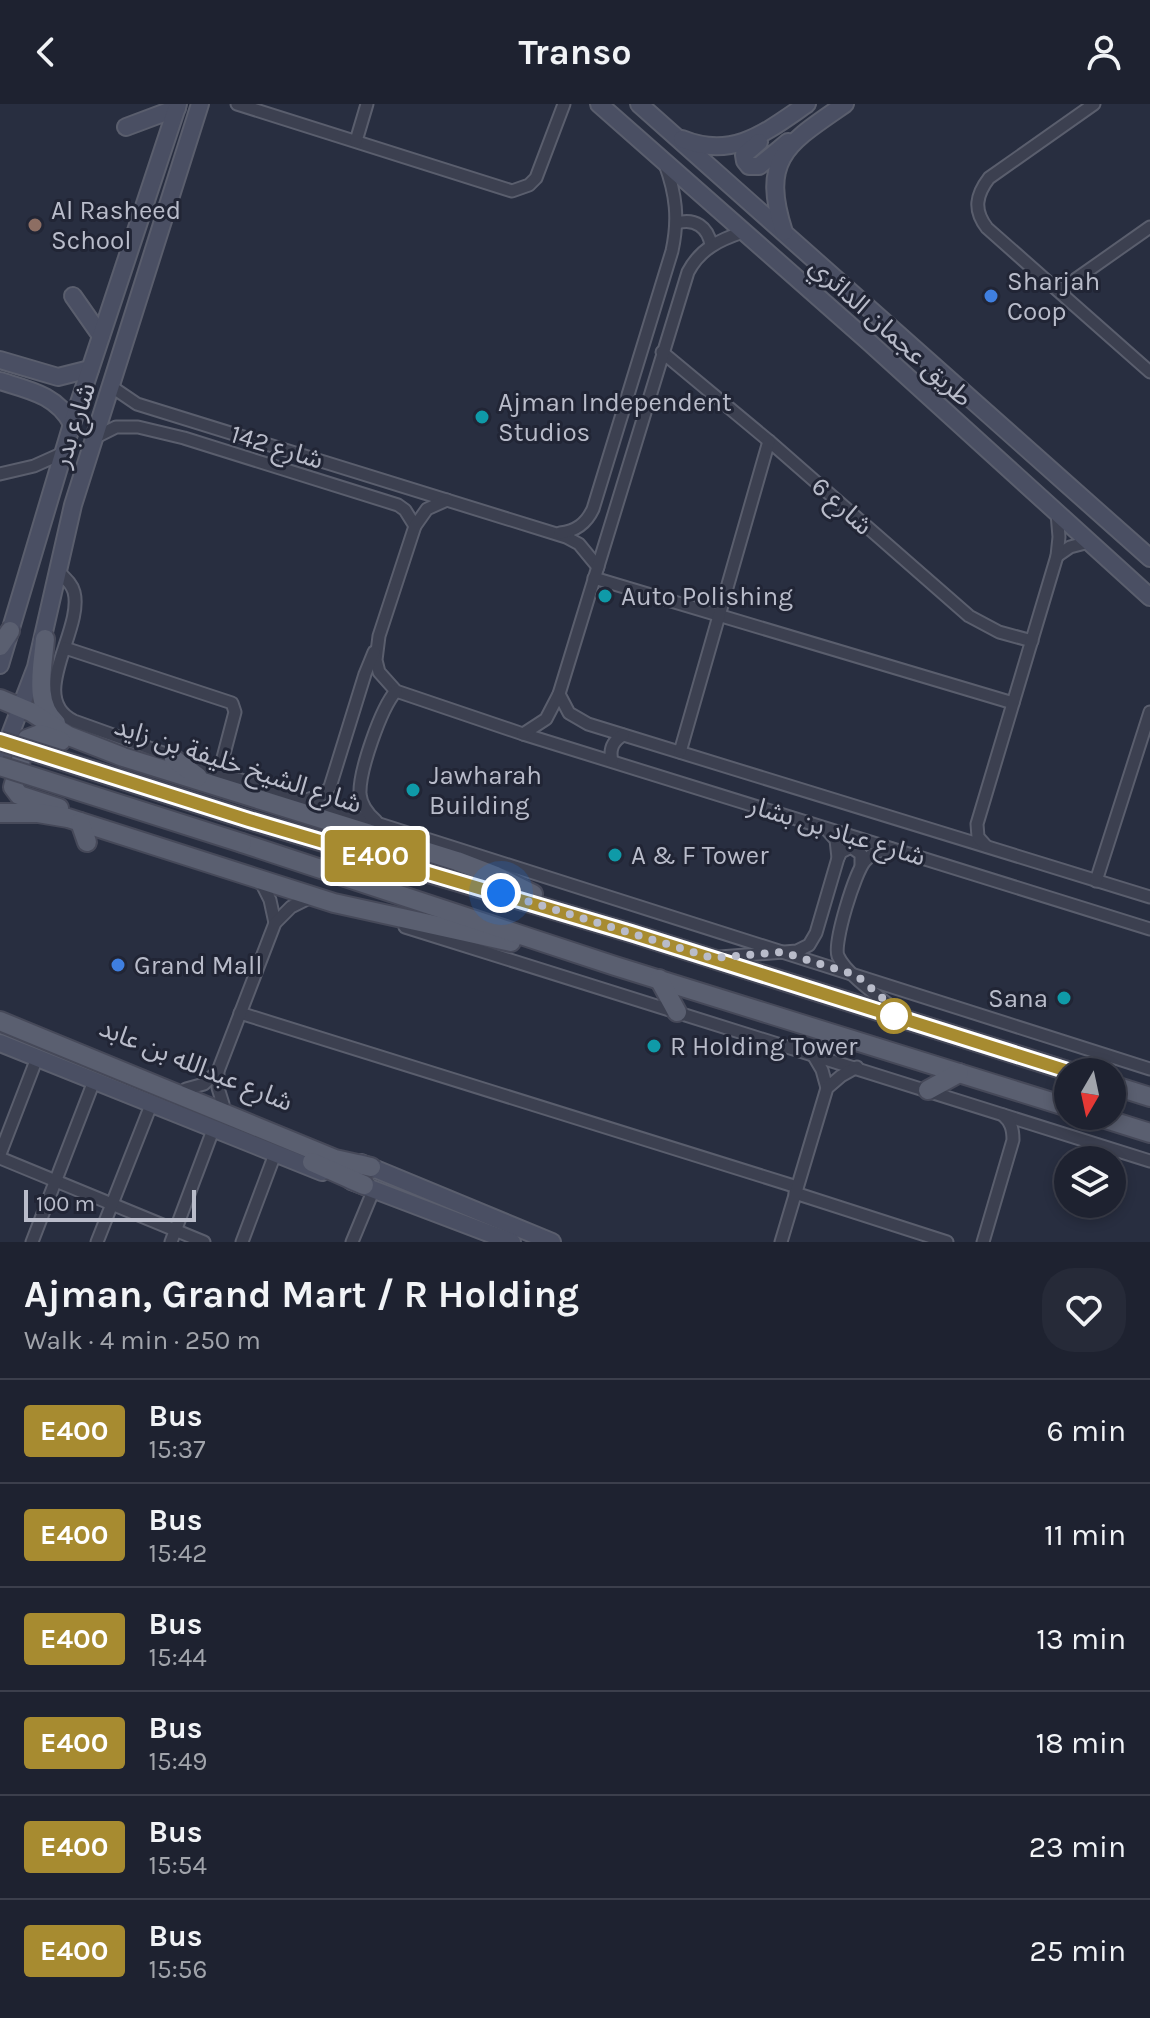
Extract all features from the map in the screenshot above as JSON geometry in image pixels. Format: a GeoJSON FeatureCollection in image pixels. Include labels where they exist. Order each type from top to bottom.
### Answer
{"type":"FeatureCollection","features":[{"type":"Feature","properties":{"kind":"main road","name":"شارع بدر"},"geometry":{"type":"LineString","coordinates":[[0,763],[45,639],[73,505],[200,104]]}},
{"type":"Feature","properties":{"kind":"main road","name":"طريق عجمان الدائري"},"geometry":{"type":"LineString","coordinates":[[599,104],[1150,597]]}},
{"type":"Feature","properties":{"kind":"main road","name":"طريق عجمان الدائري"},"geometry":{"type":"LineString","coordinates":[[639,104],[1150,558]]}},
{"type":"Feature","properties":{"kind":"main road"},"geometry":{"type":"LineString","coordinates":[[672,134],[692,143],[725,147],[756,137],[807,104]]}},
{"type":"Feature","properties":{"kind":"main road"},"geometry":{"type":"LineString","coordinates":[[787,118],[773,133],[746,152],[745,161],[749,166],[756,167],[845,104]]}},
{"type":"Feature","properties":{"kind":"main road","name":"شارع بدر"},"geometry":{"type":"LineString","coordinates":[[0,665],[5,639],[72,424],[178,106]]}},
{"type":"Feature","properties":{"kind":"main road"},"geometry":{"type":"LineString","coordinates":[[126,127],[178,106]]}},
{"type":"Feature","properties":{"kind":"main road"},"geometry":{"type":"LineString","coordinates":[[784,234],[774,200],[774,180],[785,154],[799,138]]}},
{"type":"Feature","properties":{"kind":"main road"},"geometry":{"type":"LineString","coordinates":[[73,296],[101,336]]}},
{"type":"Feature","properties":{"kind":"main road"},"geometry":{"type":"LineString","coordinates":[[0,360],[58,377],[90,369]]}},
{"type":"Feature","properties":{"kind":"main road"},"geometry":{"type":"LineString","coordinates":[[0,381],[49,398],[61,407],[72,424]]}},
{"type":"Feature","properties":{"kind":"main road"},"geometry":{"type":"LineString","coordinates":[[45,639],[41,689],[46,712],[58,725],[108,746],[131,760]]}},
{"type":"Feature","properties":{"kind":"main road","name":"شارع الشيخ خليفة بن زايد"},"geometry":{"type":"LineString","coordinates":[[0,699],[22,707],[69,736],[131,760],[213,779],[262,801],[477,868],[525,890],[551,908]]}},
{"type":"Feature","properties":{"kind":"main road"},"geometry":{"type":"LineString","coordinates":[[87,842],[58,807],[15,792],[14,782],[27,739],[33,735],[46,735],[106,759],[131,760]]}},
{"type":"Feature","properties":{"kind":"main road","name":"شارع الشيخ خليفة بن زايد"},"geometry":{"type":"LineString","coordinates":[[0,741],[249,820],[551,908],[1054,1067]]}},
{"type":"Feature","properties":{"kind":"main road"},"geometry":{"type":"LineString","coordinates":[[174,759],[213,779]]}},
{"type":"Feature","properties":{"kind":"main road"},"geometry":{"type":"LineString","coordinates":[[0,763],[615,966],[1054,1103]]}},
{"type":"Feature","properties":{"kind":"main road"},"geometry":{"type":"LineString","coordinates":[[262,801],[286,794]]}},
{"type":"Feature","properties":{"kind":"main road"},"geometry":{"type":"LineString","coordinates":[[0,813],[71,819],[311,897],[615,966]]}},
{"type":"Feature","properties":{"kind":"main road"},"geometry":{"type":"LineString","coordinates":[[0,829],[17,822],[71,819]]}},
{"type":"Feature","properties":{"kind":"main road"},"geometry":{"type":"LineString","coordinates":[[659,979],[677,1012]]}},
{"type":"Feature","properties":{"kind":"main road","name":"شارع عبدالله بن عابد"},"geometry":{"type":"LineString","coordinates":[[0,1013],[223,1104],[370,1180],[496,1238],[512,1242]]}},
{"type":"Feature","properties":{"kind":"main road","name":"شارع عبدالله بن عابد"},"geometry":{"type":"LineString","coordinates":[[0,1021],[159,1098],[213,1130],[275,1154],[370,1180]]}},
{"type":"Feature","properties":{"kind":"main road","name":"شارع عبدالله بن عابد"},"geometry":{"type":"LineString","coordinates":[[0,1029],[159,1098],[370,1180],[552,1242]]}},
{"type":"Feature","properties":{"kind":"main road","name":"شارع عبدالله بن عابد"},"geometry":{"type":"LineString","coordinates":[[0,1043],[94,1081],[159,1098]]}},
{"type":"Feature","properties":{"kind":"main road"},"geometry":{"type":"LineString","coordinates":[[928,1090],[959,1073]]}},
{"type":"Feature","properties":{"kind":"main road"},"geometry":{"type":"LineString","coordinates":[[1126,1089],[1150,1097]]}},
{"type":"Feature","properties":{"kind":"main road"},"geometry":{"type":"LineString","coordinates":[[1126,1125],[1150,1133]]}},
{"type":"Feature","properties":{"kind":"street"},"geometry":{"type":"LineString","coordinates":[[237,104],[512,191],[521,190],[536,178],[564,108],[575,104]]}},
{"type":"Feature","properties":{"kind":"street"},"geometry":{"type":"LineString","coordinates":[[356,141],[367,104]]}},
{"type":"Feature","properties":{"kind":"street"},"geometry":{"type":"LineString","coordinates":[[1094,104],[989,178],[981,188],[977,203],[983,223],[1150,372]]}},
{"type":"Feature","properties":{"kind":"street"},"geometry":{"type":"LineString","coordinates":[[553,532],[570,532],[584,523],[593,509],[604,477],[672,251],[677,223],[676,203],[665,163]]}},
{"type":"Feature","properties":{"kind":"street"},"geometry":{"type":"LineString","coordinates":[[677,223],[698,223],[708,235],[711,245]]}},
{"type":"Feature","properties":{"kind":"street"},"geometry":{"type":"LineString","coordinates":[[1059,291],[1150,227]]}},
{"type":"Feature","properties":{"kind":"street"},"geometry":{"type":"LineString","coordinates":[[523,734],[546,719],[559,694],[688,272],[711,245],[743,232]]}},
{"type":"Feature","properties":{"kind":"street","name":"شارع 6"},"geometry":{"type":"LineString","coordinates":[[662,352],[969,616],[999,632],[1032,641]]}},
{"type":"Feature","properties":{"kind":"street","name":"شارع 142"},"geometry":{"type":"LineString","coordinates":[[112,387],[137,404],[447,500]]}},
{"type":"Feature","properties":{"kind":"street"},"geometry":{"type":"LineString","coordinates":[[184,438],[181,429],[188,420]]}},
{"type":"Feature","properties":{"kind":"street","name":"شارع 142"},"geometry":{"type":"LineString","coordinates":[[96,437],[109,429],[123,426],[184,438],[377,498],[405,510],[415,526]]}},
{"type":"Feature","properties":{"kind":"street"},"geometry":{"type":"LineString","coordinates":[[680,752],[769,441]]}},
{"type":"Feature","properties":{"kind":"street"},"geometry":{"type":"LineString","coordinates":[[0,474],[44,463],[63,453]]}},
{"type":"Feature","properties":{"kind":"street"},"geometry":{"type":"LineString","coordinates":[[604,477],[612,485],[624,483]]}},
{"type":"Feature","properties":{"kind":"street"},"geometry":{"type":"LineString","coordinates":[[377,498],[384,490],[384,480]]}},
{"type":"Feature","properties":{"kind":"street"},"geometry":{"type":"LineString","coordinates":[[305,800],[324,794],[330,787],[415,526],[427,509],[447,500],[553,532],[579,544],[596,572],[719,615],[1013,703]]}},
{"type":"Feature","properties":{"kind":"street"},"geometry":{"type":"LineString","coordinates":[[986,847],[978,837],[977,824],[1057,556],[1057,513]]}},
{"type":"Feature","properties":{"kind":"street"},"geometry":{"type":"LineString","coordinates":[[1057,556],[1070,547],[1089,542]]}},
{"type":"Feature","properties":{"kind":"street"},"geometry":{"type":"LineString","coordinates":[[59,572],[72,586],[75,597],[54,695],[59,712],[74,721],[174,759]]}},
{"type":"Feature","properties":{"kind":"street"},"geometry":{"type":"LineString","coordinates":[[65,648],[228,700],[235,712],[213,779],[286,794],[1150,1069]]}},
{"type":"Feature","properties":{"kind":"street"},"geometry":{"type":"LineString","coordinates":[[376,648],[379,672],[396,691],[383,710],[362,781],[362,804],[376,822]]}},
{"type":"Feature","properties":{"kind":"street","name":"شارع عباد بن بشار"},"geometry":{"type":"LineString","coordinates":[[396,691],[523,734],[1150,929]]}},
{"type":"Feature","properties":{"kind":"street","name":"شارع عباد بن بشار"},"geometry":{"type":"LineString","coordinates":[[559,694],[562,705],[578,720],[1150,897]]}},
{"type":"Feature","properties":{"kind":"street"},"geometry":{"type":"LineString","coordinates":[[1096,881],[1150,712]]}},
{"type":"Feature","properties":{"kind":"street"},"geometry":{"type":"LineString","coordinates":[[612,761],[611,748],[623,735]]}},
{"type":"Feature","properties":{"kind":"street"},"geometry":{"type":"LineString","coordinates":[[957,837],[968,833],[977,824]]}},
{"type":"Feature","properties":{"kind":"street"},"geometry":{"type":"LineString","coordinates":[[824,827],[836,840],[838,858]]}},
{"type":"Feature","properties":{"kind":"street"},"geometry":{"type":"LineString","coordinates":[[712,958],[804,949],[813,939],[838,858],[846,848],[857,849],[861,854],[861,865],[836,943],[839,957],[908,1020]]}},
{"type":"Feature","properties":{"kind":"street"},"geometry":{"type":"LineString","coordinates":[[861,865],[875,852],[894,849]]}},
{"type":"Feature","properties":{"kind":"street"},"geometry":{"type":"LineString","coordinates":[[259,880],[270,900],[275,923]]}},
{"type":"Feature","properties":{"kind":"street"},"geometry":{"type":"LineString","coordinates":[[223,1104],[218,1088],[218,1071],[275,923],[291,907],[311,897]]}},
{"type":"Feature","properties":{"kind":"street"},"geometry":{"type":"LineString","coordinates":[[367,911],[403,926],[1150,1161]]}},
{"type":"Feature","properties":{"kind":"street"},"geometry":{"type":"LineString","coordinates":[[240,1013],[796,1190],[947,1242]]}},
{"type":"Feature","properties":{"kind":"street"},"geometry":{"type":"LineString","coordinates":[[781,1242],[827,1088],[822,1070],[812,1053]]}},
{"type":"Feature","properties":{"kind":"street"},"geometry":{"type":"LineString","coordinates":[[37,1058],[0,1156],[112,1204],[173,1236],[204,1242]]}},
{"type":"Feature","properties":{"kind":"street"},"geometry":{"type":"LineString","coordinates":[[827,1088],[857,1067]]}},
{"type":"Feature","properties":{"kind":"street"},"geometry":{"type":"LineString","coordinates":[[186,1089],[204,1084],[218,1071]]}},
{"type":"Feature","properties":{"kind":"street"},"geometry":{"type":"LineString","coordinates":[[32,1242],[94,1081]]}},
{"type":"Feature","properties":{"kind":"street"},"geometry":{"type":"LineString","coordinates":[[97,1242],[159,1098]]}},
{"type":"Feature","properties":{"kind":"street"},"geometry":{"type":"LineString","coordinates":[[983,1242],[1013,1140],[1009,1120],[1002,1114]]}},
{"type":"Feature","properties":{"kind":"street"},"geometry":{"type":"LineString","coordinates":[[1013,1140],[1030,1127],[1040,1126]]}},
{"type":"Feature","properties":{"kind":"street"},"geometry":{"type":"LineString","coordinates":[[173,1236],[213,1130]]}},
{"type":"Feature","properties":{"kind":"street"},"geometry":{"type":"LineString","coordinates":[[242,1242],[275,1154]]}},
{"type":"Feature","properties":{"kind":"street"},"geometry":{"type":"LineString","coordinates":[[352,1242],[370,1180]]}},
{"type":"Feature","properties":{"kind":"bus line","name":"E400"},"geometry":{"type":"LineString","coordinates":[[0,741],[249,820],[631,933],[1054,1067]]}},
{"type":"Feature","properties":{"kind":"place","name":"Al Rasheed School"},"geometry":{"type":"Point","coordinates":[35,225]}},
{"type":"Feature","properties":{"kind":"place","name":"Sharjah Coop"},"geometry":{"type":"Point","coordinates":[991,296]}},
{"type":"Feature","properties":{"kind":"place","name":"Ajman Independent Studios"},"geometry":{"type":"Point","coordinates":[482,417]}},
{"type":"Feature","properties":{"kind":"place","name":"Auto Polishing"},"geometry":{"type":"Point","coordinates":[605,596]}},
{"type":"Feature","properties":{"kind":"place","name":"Jawharah Building"},"geometry":{"type":"Point","coordinates":[413,790]}},
{"type":"Feature","properties":{"kind":"place","name":"A & F Tower"},"geometry":{"type":"Point","coordinates":[615,855]}},
{"type":"Feature","properties":{"kind":"place","name":"Grand Mall"},"geometry":{"type":"Point","coordinates":[118,965]}},
{"type":"Feature","properties":{"kind":"place","name":"Sana"},"geometry":{"type":"Point","coordinates":[1064,998]}},
{"type":"Feature","properties":{"kind":"place","name":"R Holding Tower"},"geometry":{"type":"Point","coordinates":[654,1046]}},
{"type":"Feature","properties":{"kind":"route"},"geometry":{"type":"LineString","coordinates":[[501,893],[712,958],[782,952],[856,975],[894,1008],[894,1016]]}}]}
